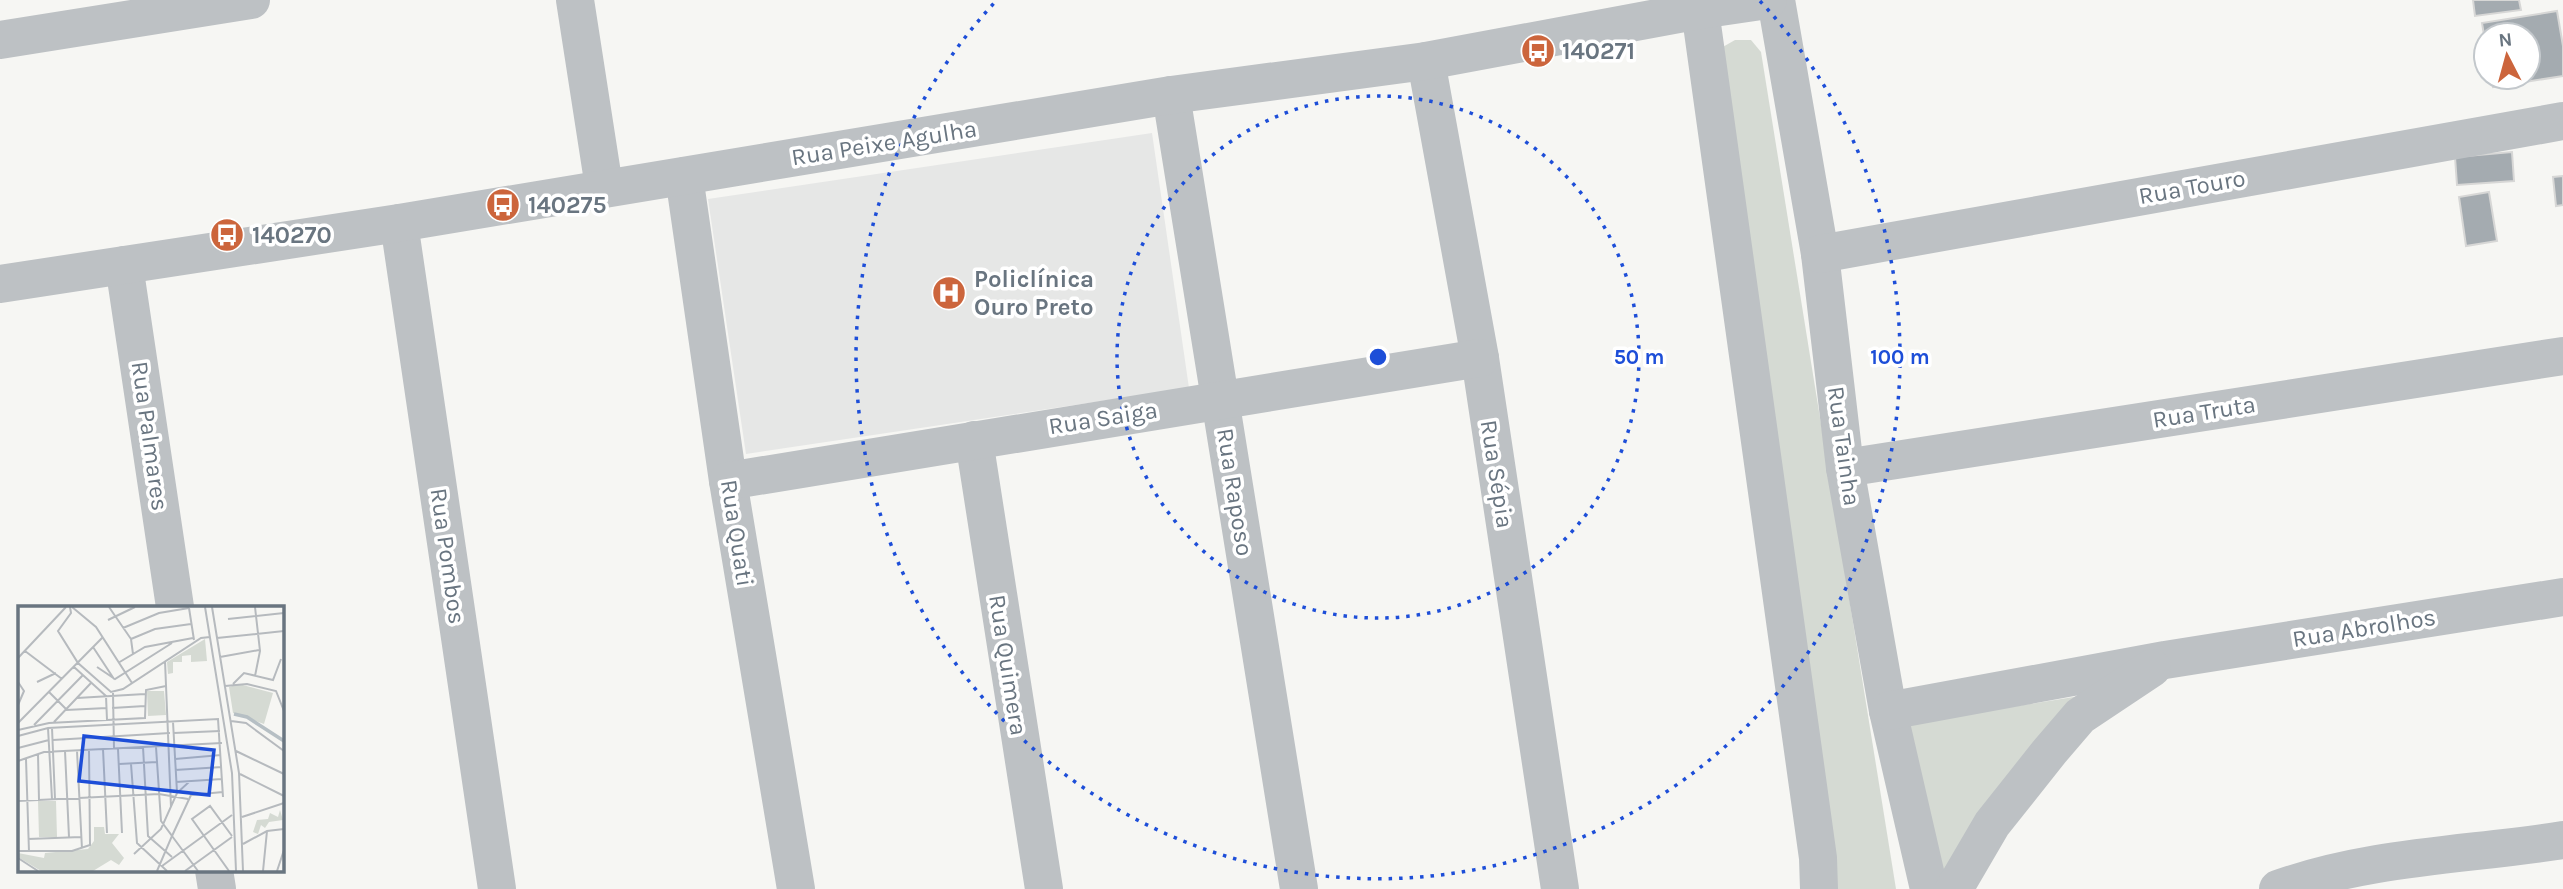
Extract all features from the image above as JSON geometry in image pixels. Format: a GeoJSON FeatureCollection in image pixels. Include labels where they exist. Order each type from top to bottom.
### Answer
{"type":"FeatureCollection","features":[{"type":"Feature","properties":{"kind":"street"},"geometry":{"type":"LineString","coordinates":[[0,40],[251,0]]}},
{"type":"Feature","properties":{"kind":"street"},"geometry":{"type":"LineString","coordinates":[[575,0],[604,187]]}},
{"type":"Feature","properties":{"kind":"street","name":"Rua Peixe Agulha"},"geometry":{"type":"LineString","coordinates":[[0,284],[399,223],[604,187],[1171,96],[1426,61],[1698,5],[1768,0]]}},
{"type":"Feature","properties":{"kind":"street","name":"Rua Tainha"},"geometry":{"type":"LineString","coordinates":[[1776,0],[1820,254],[1845,468],[1888,711],[1929,889]]}},
{"type":"Feature","properties":{"kind":"street"},"geometry":{"type":"LineString","coordinates":[[1698,5],[1818,858],[1819,889]]}},
{"type":"Feature","properties":{"kind":"street","name":"Rua Sépia"},"geometry":{"type":"LineString","coordinates":[[1426,61],[1480,358],[1560,889]]}},
{"type":"Feature","properties":{"kind":"street","name":"Rua Raposo"},"geometry":{"type":"LineString","coordinates":[[1171,96],[1299,889]]}},
{"type":"Feature","properties":{"kind":"street","name":"Rua Touro"},"geometry":{"type":"LineString","coordinates":[[1820,254],[2563,121]]}},
{"type":"Feature","properties":{"kind":"street","name":"Rua Quati"},"geometry":{"type":"LineString","coordinates":[[684,176],[728,481],[796,889]]}},
{"type":"Feature","properties":{"kind":"street","name":"Rua Pombos"},"geometry":{"type":"LineString","coordinates":[[399,223],[498,889]]}},
{"type":"Feature","properties":{"kind":"street","name":"Rua Palmares"},"geometry":{"type":"LineString","coordinates":[[124,265],[175,606]]}},
{"type":"Feature","properties":{"kind":"street","name":"Rua Truta"},"geometry":{"type":"LineString","coordinates":[[1845,468],[2563,356]]}},
{"type":"Feature","properties":{"kind":"street","name":"Rua Saiga"},"geometry":{"type":"LineString","coordinates":[[728,481],[1480,358]]}},
{"type":"Feature","properties":{"kind":"street","name":"Rua Quimera"},"geometry":{"type":"LineString","coordinates":[[974,440],[1044,889]]}},
{"type":"Feature","properties":{"kind":"street","name":"Rua Abrolhos"},"geometry":{"type":"LineString","coordinates":[[1888,711],[2165,660],[2563,597]]}},
{"type":"Feature","properties":{"kind":"street","name":"Rua Abrolhos"},"geometry":{"type":"LineString","coordinates":[[1954,889],[1992,824],[2080,716],[2165,660]]}},
{"type":"Feature","properties":{"kind":"street"},"geometry":{"type":"LineString","coordinates":[[2278,889],[2325,873],[2374,863],[2563,840]]}},
{"type":"Feature","properties":{"kind":"shaded area"},"geometry":{"type":"Polygon","coordinates":[[[1735,40],[1751,40],[1761,52],[1896,889],[1823,889],[1721,48],[1735,40]]]}},
{"type":"Feature","properties":{"kind":"shaded area","name":"Policlínica Ouro Preto"},"geometry":{"type":"Polygon","coordinates":[[[1152,133],[1189,388],[746,454],[708,199],[1152,133]]]}},
{"type":"Feature","properties":{"kind":"shaded area"},"geometry":{"type":"Polygon","coordinates":[[[2092,694],[1942,889],[1900,725],[2092,694]]]}},
{"type":"Feature","properties":{"kind":"building"},"geometry":{"type":"Polygon","coordinates":[[[2473,0],[2519,0],[2521,10],[2475,16],[2473,0]]]}},
{"type":"Feature","properties":{"kind":"building"},"geometry":{"type":"Polygon","coordinates":[[[2557,11],[2563,46],[2563,76],[2542,79],[2542,21],[2494,21],[2557,11]]]}},
{"type":"Feature","properties":{"kind":"building"},"geometry":{"type":"Polygon","coordinates":[[[2512,152],[2514,181],[2457,185],[2455,157],[2512,152]]]}},
{"type":"Feature","properties":{"kind":"building"},"geometry":{"type":"Polygon","coordinates":[[[2563,176],[2563,205],[2556,206],[2553,177],[2563,176]]]}},
{"type":"Feature","properties":{"kind":"building"},"geometry":{"type":"Polygon","coordinates":[[[2489,192],[2497,241],[2466,246],[2459,197],[2489,192]]]}},
{"type":"Feature","properties":{"kind":"place","name":"140271"},"geometry":{"type":"Point","coordinates":[1538,51]}},
{"type":"Feature","properties":{"kind":"place","name":"140275"},"geometry":{"type":"Point","coordinates":[503,205]}},
{"type":"Feature","properties":{"kind":"place","name":"140270"},"geometry":{"type":"Point","coordinates":[227,235]}},
{"type":"Feature","properties":{"kind":"place","name":"Policlínica Ouro Preto"},"geometry":{"type":"Point","coordinates":[949,293]}}]}
